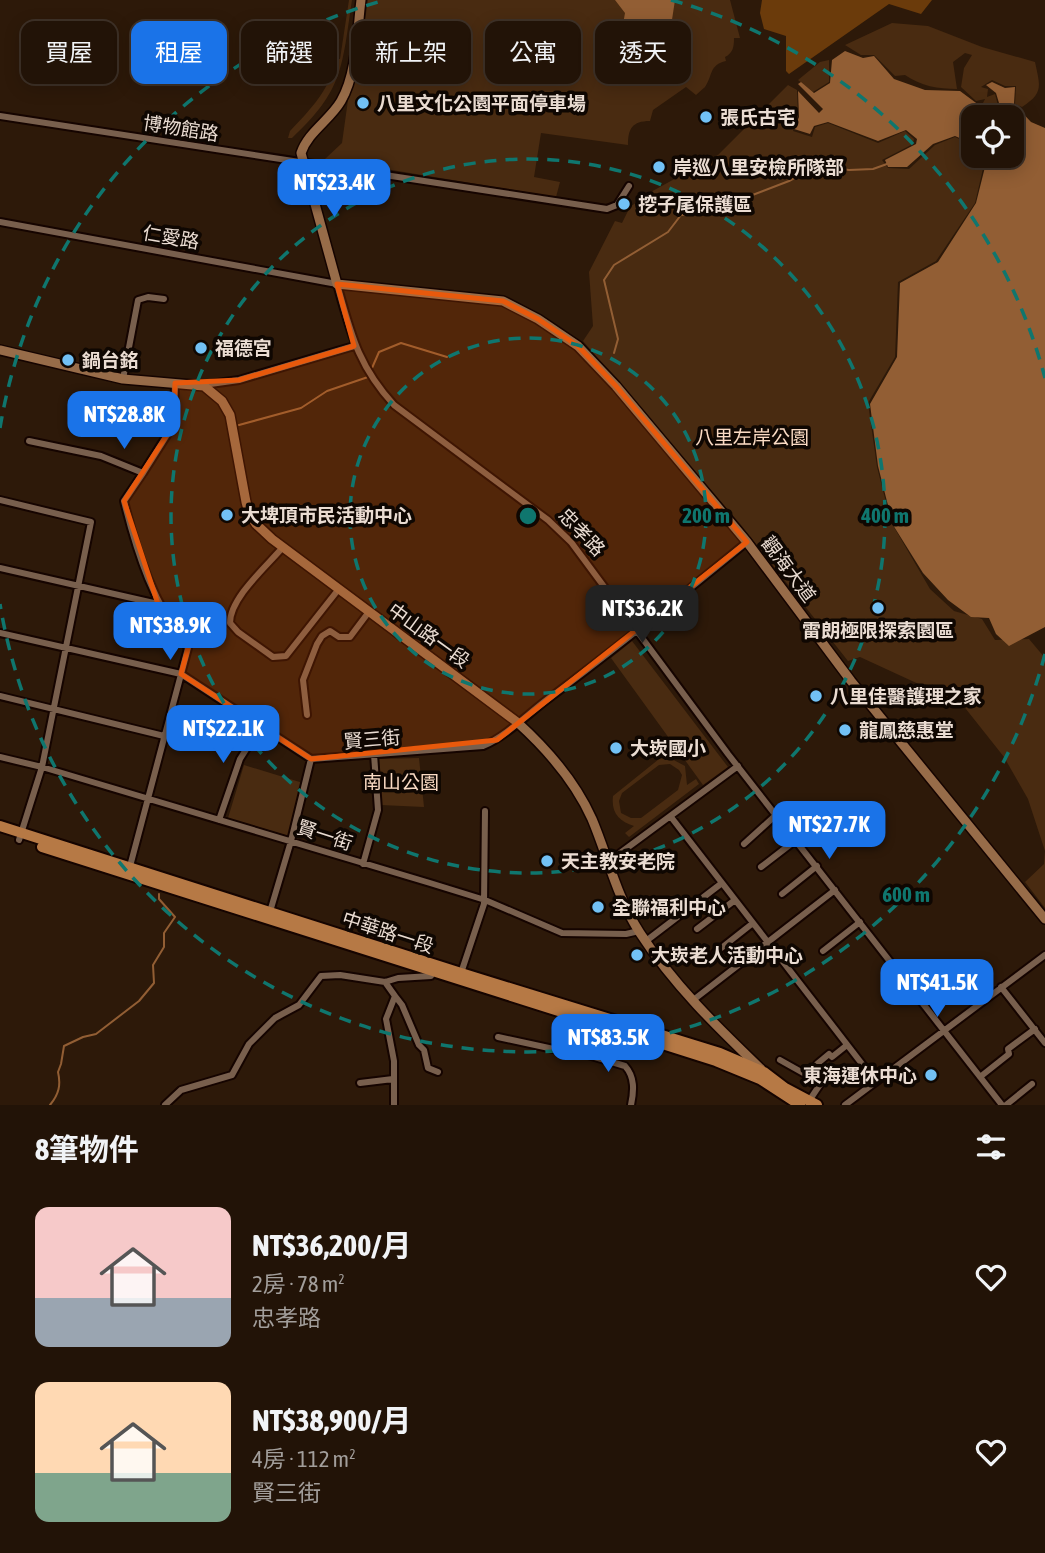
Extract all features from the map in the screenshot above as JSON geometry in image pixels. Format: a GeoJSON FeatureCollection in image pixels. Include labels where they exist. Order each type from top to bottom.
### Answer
{"type":"FeatureCollection","features":[{"type":"Feature","properties":{"kind":"main road","name":"中華路一段"},"geometry":{"type":"LineString","coordinates":[[0,826],[20,836],[434,969],[720,1053],[762,1076]]}},
{"type":"Feature","properties":{"kind":"main road","name":"中華路一段"},"geometry":{"type":"LineString","coordinates":[[0,834],[20,836]]}},
{"type":"Feature","properties":{"kind":"main road","name":"中華路一段"},"geometry":{"type":"LineString","coordinates":[[460,977],[587,1022],[762,1076]]}},
{"type":"Feature","properties":{"kind":"main road"},"geometry":{"type":"LineString","coordinates":[[762,1076],[809,1103]]}},
{"type":"Feature","properties":{"kind":"street"},"geometry":{"type":"LineString","coordinates":[[303,162],[301,153],[304,144],[335,111],[345,92],[353,61],[361,0]]}},
{"type":"Feature","properties":{"kind":"street","name":"博物館路"},"geometry":{"type":"LineString","coordinates":[[0,116],[607,209],[617,205],[629,186]]}},
{"type":"Feature","properties":{"kind":"street","name":"忠孝路"},"geometry":{"type":"LineString","coordinates":[[303,162],[354,346],[377,386],[394,405],[548,520],[571,542],[738,766],[1004,1105]]}},
{"type":"Feature","properties":{"kind":"street","name":"仁愛路"},"geometry":{"type":"LineString","coordinates":[[0,222],[337,284]]}},
{"type":"Feature","properties":{"kind":"street","name":"觀海大道"},"geometry":{"type":"LineString","coordinates":[[337,284],[503,301],[538,319],[578,346],[747,542],[850,681],[1045,919]]}},
{"type":"Feature","properties":{"kind":"street"},"geometry":{"type":"LineString","coordinates":[[123,379],[138,300],[148,297],[164,299]]}},
{"type":"Feature","properties":{"kind":"street"},"geometry":{"type":"LineString","coordinates":[[0,350],[123,379],[201,385],[239,380],[354,346]]}},
{"type":"Feature","properties":{"kind":"street"},"geometry":{"type":"LineString","coordinates":[[128,871],[188,648],[158,604],[134,540],[124,501],[174,424],[175,383]]}},
{"type":"Feature","properties":{"kind":"street","name":"中山路一段"},"geometry":{"type":"LineString","coordinates":[[201,385],[222,401],[230,415],[249,513],[256,524],[368,613],[517,722],[559,764],[591,817],[639,932],[692,1001],[762,1076]]}},
{"type":"Feature","properties":{"kind":"street"},"geometry":{"type":"LineString","coordinates":[[29,441],[101,456],[143,472]]}},
{"type":"Feature","properties":{"kind":"street"},"geometry":{"type":"LineString","coordinates":[[0,500],[91,522],[42,767],[20,836]]}},
{"type":"Feature","properties":{"kind":"street","name":"賢三街"},"geometry":{"type":"LineString","coordinates":[[311,759],[483,746],[497,740],[747,542]]}},
{"type":"Feature","properties":{"kind":"street"},"geometry":{"type":"LineString","coordinates":[[282,547],[239,596],[230,615],[230,623],[247,640],[276,658],[286,656],[338,590]]}},
{"type":"Feature","properties":{"kind":"street"},"geometry":{"type":"LineString","coordinates":[[0,568],[158,604]]}},
{"type":"Feature","properties":{"kind":"street"},"geometry":{"type":"LineString","coordinates":[[307,715],[303,680],[317,644],[322,636],[330,631],[349,637],[368,613]]}},
{"type":"Feature","properties":{"kind":"street"},"geometry":{"type":"LineString","coordinates":[[0,633],[181,674],[311,759],[269,916]]}},
{"type":"Feature","properties":{"kind":"street"},"geometry":{"type":"LineString","coordinates":[[303,633],[317,644]]}},
{"type":"Feature","properties":{"kind":"street"},"geometry":{"type":"LineString","coordinates":[[0,696],[164,736]]}},
{"type":"Feature","properties":{"kind":"street"},"geometry":{"type":"LineString","coordinates":[[219,820],[240,760],[261,726]]}},
{"type":"Feature","properties":{"kind":"street"},"geometry":{"type":"LineString","coordinates":[[363,864],[378,810],[374,754]]}},
{"type":"Feature","properties":{"kind":"street","name":"賢一街"},"geometry":{"type":"LineString","coordinates":[[0,757],[42,767],[485,900],[562,933],[639,932]]}},
{"type":"Feature","properties":{"kind":"street"},"geometry":{"type":"LineString","coordinates":[[608,862],[738,766]]}},
{"type":"Feature","properties":{"kind":"street"},"geometry":{"type":"LineString","coordinates":[[460,977],[485,900],[485,811]]}},
{"type":"Feature","properties":{"kind":"street"},"geometry":{"type":"LineString","coordinates":[[744,845],[776,815]]}},
{"type":"Feature","properties":{"kind":"street"},"geometry":{"type":"LineString","coordinates":[[671,817],[876,1082]]}},
{"type":"Feature","properties":{"kind":"street"},"geometry":{"type":"LineString","coordinates":[[761,867],[796,840]]}},
{"type":"Feature","properties":{"kind":"street"},"geometry":{"type":"LineString","coordinates":[[782,894],[817,866]]}},
{"type":"Feature","properties":{"kind":"street"},"geometry":{"type":"LineString","coordinates":[[646,942],[722,883]]}},
{"type":"Feature","properties":{"kind":"street"},"geometry":{"type":"LineString","coordinates":[[692,1001],[835,890]]}},
{"type":"Feature","properties":{"kind":"street"},"geometry":{"type":"LineString","coordinates":[[697,929],[735,900]]}},
{"type":"Feature","properties":{"kind":"street"},"geometry":{"type":"LineString","coordinates":[[823,951],[860,922]]}},
{"type":"Feature","properties":{"kind":"street"},"geometry":{"type":"LineString","coordinates":[[715,953],[753,923]]}},
{"type":"Feature","properties":{"kind":"street"},"geometry":{"type":"LineString","coordinates":[[845,1105],[1045,955]]}},
{"type":"Feature","properties":{"kind":"street"},"geometry":{"type":"LineString","coordinates":[[165,1105],[181,1090],[232,1075],[249,1044],[275,1018],[299,1005],[321,976],[340,975],[385,982],[398,978],[431,976],[434,969]]}},
{"type":"Feature","properties":{"kind":"street"},"geometry":{"type":"LineString","coordinates":[[385,982],[402,1005],[419,1045],[424,1050],[428,1068],[438,1073]]}},
{"type":"Feature","properties":{"kind":"street"},"geometry":{"type":"LineString","coordinates":[[1001,987],[1045,1043]]}},
{"type":"Feature","properties":{"kind":"street"},"geometry":{"type":"LineString","coordinates":[[394,1105],[394,1061],[386,1019],[395,996]]}},
{"type":"Feature","properties":{"kind":"street"},"geometry":{"type":"LineString","coordinates":[[578,1052],[587,1022]]}},
{"type":"Feature","properties":{"kind":"street"},"geometry":{"type":"LineString","coordinates":[[980,1077],[1009,1054],[1009,1049],[1035,1030]]}},
{"type":"Feature","properties":{"kind":"street"},"geometry":{"type":"LineString","coordinates":[[498,1037],[578,1052],[625,1066],[631,1072],[634,1090],[631,1105]]}},
{"type":"Feature","properties":{"kind":"street"},"geometry":{"type":"LineString","coordinates":[[817,1064],[829,1054],[832,1057],[847,1045]]}},
{"type":"Feature","properties":{"kind":"street"},"geometry":{"type":"LineString","coordinates":[[780,1060],[821,1083],[809,1103]]}},
{"type":"Feature","properties":{"kind":"street"},"geometry":{"type":"LineString","coordinates":[[360,1083],[393,1079]]}},
{"type":"Feature","properties":{"kind":"street"},"geometry":{"type":"LineString","coordinates":[[1004,1105],[1032,1084]]}},
{"type":"Feature","properties":{"kind":"highlighted area"},"geometry":{"type":"Polygon","coordinates":[[[337,284],[503,301],[538,319],[578,346],[616,386],[747,542],[497,740],[311,759],[181,674],[188,648],[158,604],[124,501],[174,424],[175,383],[239,380],[354,346],[337,284]]]}},
{"type":"Feature","properties":{"kind":"green space"},"geometry":{"type":"Polygon","coordinates":[[[349,0],[352,0],[346,43],[337,78],[337,59],[340,59],[349,0]]]}},
{"type":"Feature","properties":{"kind":"green space"},"geometry":{"type":"Polygon","coordinates":[[[368,0],[730,0],[740,38],[734,38],[730,54],[725,57],[726,61],[714,68],[704,88],[696,95],[686,87],[653,110],[650,121],[639,122],[632,127],[628,145],[541,133],[534,177],[560,182],[556,197],[325,159],[342,143],[348,100],[354,84],[471,84],[471,21],[365,21],[368,0]]]}},
{"type":"Feature","properties":{"kind":"green space"},"geometry":{"type":"Polygon","coordinates":[[[892,23],[928,26],[982,47],[1035,62],[1039,88],[1034,97],[1024,105],[1017,105],[1015,104],[1016,86],[1005,86],[992,80],[981,87],[988,89],[987,97],[995,94],[998,105],[982,105],[985,99],[976,101],[961,87],[964,68],[972,55],[965,53],[953,62],[957,89],[943,88],[923,84],[905,75],[895,76],[874,55],[861,55],[845,45],[892,23]]]}},
{"type":"Feature","properties":{"kind":"green space"},"geometry":{"type":"Polygon","coordinates":[[[829,60],[829,82],[813,92],[798,80],[820,62],[829,60]]]}},
{"type":"Feature","properties":{"kind":"green space"},"geometry":{"type":"Polygon","coordinates":[[[327,84],[334,84],[309,121],[292,138],[288,138],[290,131],[319,98],[327,84]]]}},
{"type":"Feature","properties":{"kind":"green space","name":"八里左岸公園"},"geometry":{"type":"Polygon","coordinates":[[[788,85],[797,90],[798,115],[793,131],[812,137],[815,127],[828,123],[878,143],[905,131],[914,139],[913,144],[882,160],[888,168],[909,169],[935,145],[955,137],[961,140],[961,168],[983,168],[975,203],[936,261],[898,282],[895,357],[868,403],[877,467],[891,522],[930,589],[954,611],[982,619],[995,640],[1029,639],[1045,658],[1045,851],[1028,799],[1004,757],[962,704],[860,657],[848,661],[741,525],[583,341],[593,326],[589,272],[615,221],[622,223],[630,207],[649,193],[718,155],[788,85]]]}},
{"type":"Feature","properties":{"kind":"green space"},"geometry":{"type":"Polygon","coordinates":[[[632,641],[728,767],[703,785],[611,658],[632,641]]]}},
{"type":"Feature","properties":{"kind":"green space"},"geometry":{"type":"Polygon","coordinates":[[[668,757],[685,766],[687,785],[696,779],[699,784],[629,837],[625,833],[634,826],[617,816],[613,807],[613,796],[659,759],[668,757]],[[670,764],[659,765],[622,793],[619,801],[621,813],[631,818],[641,818],[678,790],[682,775],[670,764]]]}},
{"type":"Feature","properties":{"kind":"green space","name":"南山公園"},"geometry":{"type":"Polygon","coordinates":[[[419,758],[424,807],[381,805],[379,759],[419,758]]]}},
{"type":"Feature","properties":{"kind":"green space"},"geometry":{"type":"Polygon","coordinates":[[[244,765],[303,783],[288,836],[228,818],[244,765]]]}},
{"type":"Feature","properties":{"kind":"green space"},"geometry":{"type":"Polygon","coordinates":[[[1045,851],[1045,908],[1025,882],[1044,864],[1045,851]]]}},
{"type":"Feature","properties":{"kind":"shaded area"},"geometry":{"type":"Polygon","coordinates":[[[615,0],[675,0],[672,21],[624,21],[625,13],[615,0]]]}},
{"type":"Feature","properties":{"kind":"shaded area"},"geometry":{"type":"Polygon","coordinates":[[[762,0],[932,0],[921,14],[889,4],[789,74],[786,71],[786,36],[764,29],[760,13],[762,0]]]}},
{"type":"Feature","properties":{"kind":"shaded area"},"geometry":{"type":"Polygon","coordinates":[[[845,51],[863,58],[874,56],[894,79],[925,90],[960,91],[979,105],[961,105],[961,139],[955,136],[933,144],[907,167],[888,167],[885,160],[916,144],[917,139],[906,130],[878,141],[828,122],[814,126],[810,134],[794,129],[799,117],[798,91],[819,113],[823,109],[798,84],[801,82],[814,93],[830,83],[832,60],[845,51]]]}},
{"type":"Feature","properties":{"kind":"shaded area"},"geometry":{"type":"Polygon","coordinates":[[[992,82],[1005,88],[1015,87],[1015,105],[1000,105],[996,93],[986,85],[992,82]]]}},
{"type":"Feature","properties":{"kind":"shaded area"},"geometry":{"type":"Polygon","coordinates":[[[1024,115],[1031,122],[1045,128],[1045,627],[1009,646],[996,634],[989,618],[971,617],[948,600],[923,573],[893,525],[878,466],[870,404],[897,357],[900,283],[938,262],[976,203],[985,168],[1024,168],[1024,115]]]}},
{"type":"Feature","properties":{"kind":"waterway"},"geometry":{"type":"LineString","coordinates":[[614,353],[618,339],[604,280],[614,265],[668,232],[681,215],[703,214],[789,181],[818,165],[849,170],[873,169],[887,164]]}},
{"type":"Feature","properties":{"kind":"waterway"},"geometry":{"type":"LineString","coordinates":[[372,368],[379,352],[401,343],[447,357]]}},
{"type":"Feature","properties":{"kind":"waterway"},"geometry":{"type":"LineString","coordinates":[[239,425],[301,408],[327,391],[368,377]]}},
{"type":"Feature","properties":{"kind":"waterway"},"geometry":{"type":"LineString","coordinates":[[50,1105],[58,1089],[58,1072],[64,1046],[96,1034],[139,1001],[154,983],[153,965],[164,947],[164,933],[175,917],[159,899],[159,894]]}},
{"type":"Feature","properties":{"kind":"place","name":"八里文化公園平面停車場"},"geometry":{"type":"Point","coordinates":[363,103]}},
{"type":"Feature","properties":{"kind":"place","name":"張氏古宅"},"geometry":{"type":"Point","coordinates":[706,117]}},
{"type":"Feature","properties":{"kind":"place","name":"岸巡八里安檢所隊部"},"geometry":{"type":"Point","coordinates":[659,167]}},
{"type":"Feature","properties":{"kind":"place","name":"挖子尾保護區"},"geometry":{"type":"Point","coordinates":[624,204]}},
{"type":"Feature","properties":{"kind":"place","name":"福德宮"},"geometry":{"type":"Point","coordinates":[201,348]}},
{"type":"Feature","properties":{"kind":"place","name":"鍋台銘"},"geometry":{"type":"Point","coordinates":[68,360]}},
{"type":"Feature","properties":{"kind":"place","name":"大埤頂市民活動中心"},"geometry":{"type":"Point","coordinates":[227,515]}},
{"type":"Feature","properties":{"kind":"place","name":"雷朗極限探索園區"},"geometry":{"type":"Point","coordinates":[878,608]}},
{"type":"Feature","properties":{"kind":"place","name":"八里佳醫護理之家"},"geometry":{"type":"Point","coordinates":[816,696]}},
{"type":"Feature","properties":{"kind":"place","name":"龍鳳慈惠堂"},"geometry":{"type":"Point","coordinates":[845,730]}},
{"type":"Feature","properties":{"kind":"place","name":"大崁國小"},"geometry":{"type":"Point","coordinates":[616,748]}},
{"type":"Feature","properties":{"kind":"place","name":"天主教安老院"},"geometry":{"type":"Point","coordinates":[547,861]}},
{"type":"Feature","properties":{"kind":"place","name":"全聯福利中心"},"geometry":{"type":"Point","coordinates":[598,907]}},
{"type":"Feature","properties":{"kind":"place","name":"大崁老人活動中心"},"geometry":{"type":"Point","coordinates":[637,955]}},
{"type":"Feature","properties":{"kind":"place","name":"東海運休中心"},"geometry":{"type":"Point","coordinates":[931,1075]}}]}
